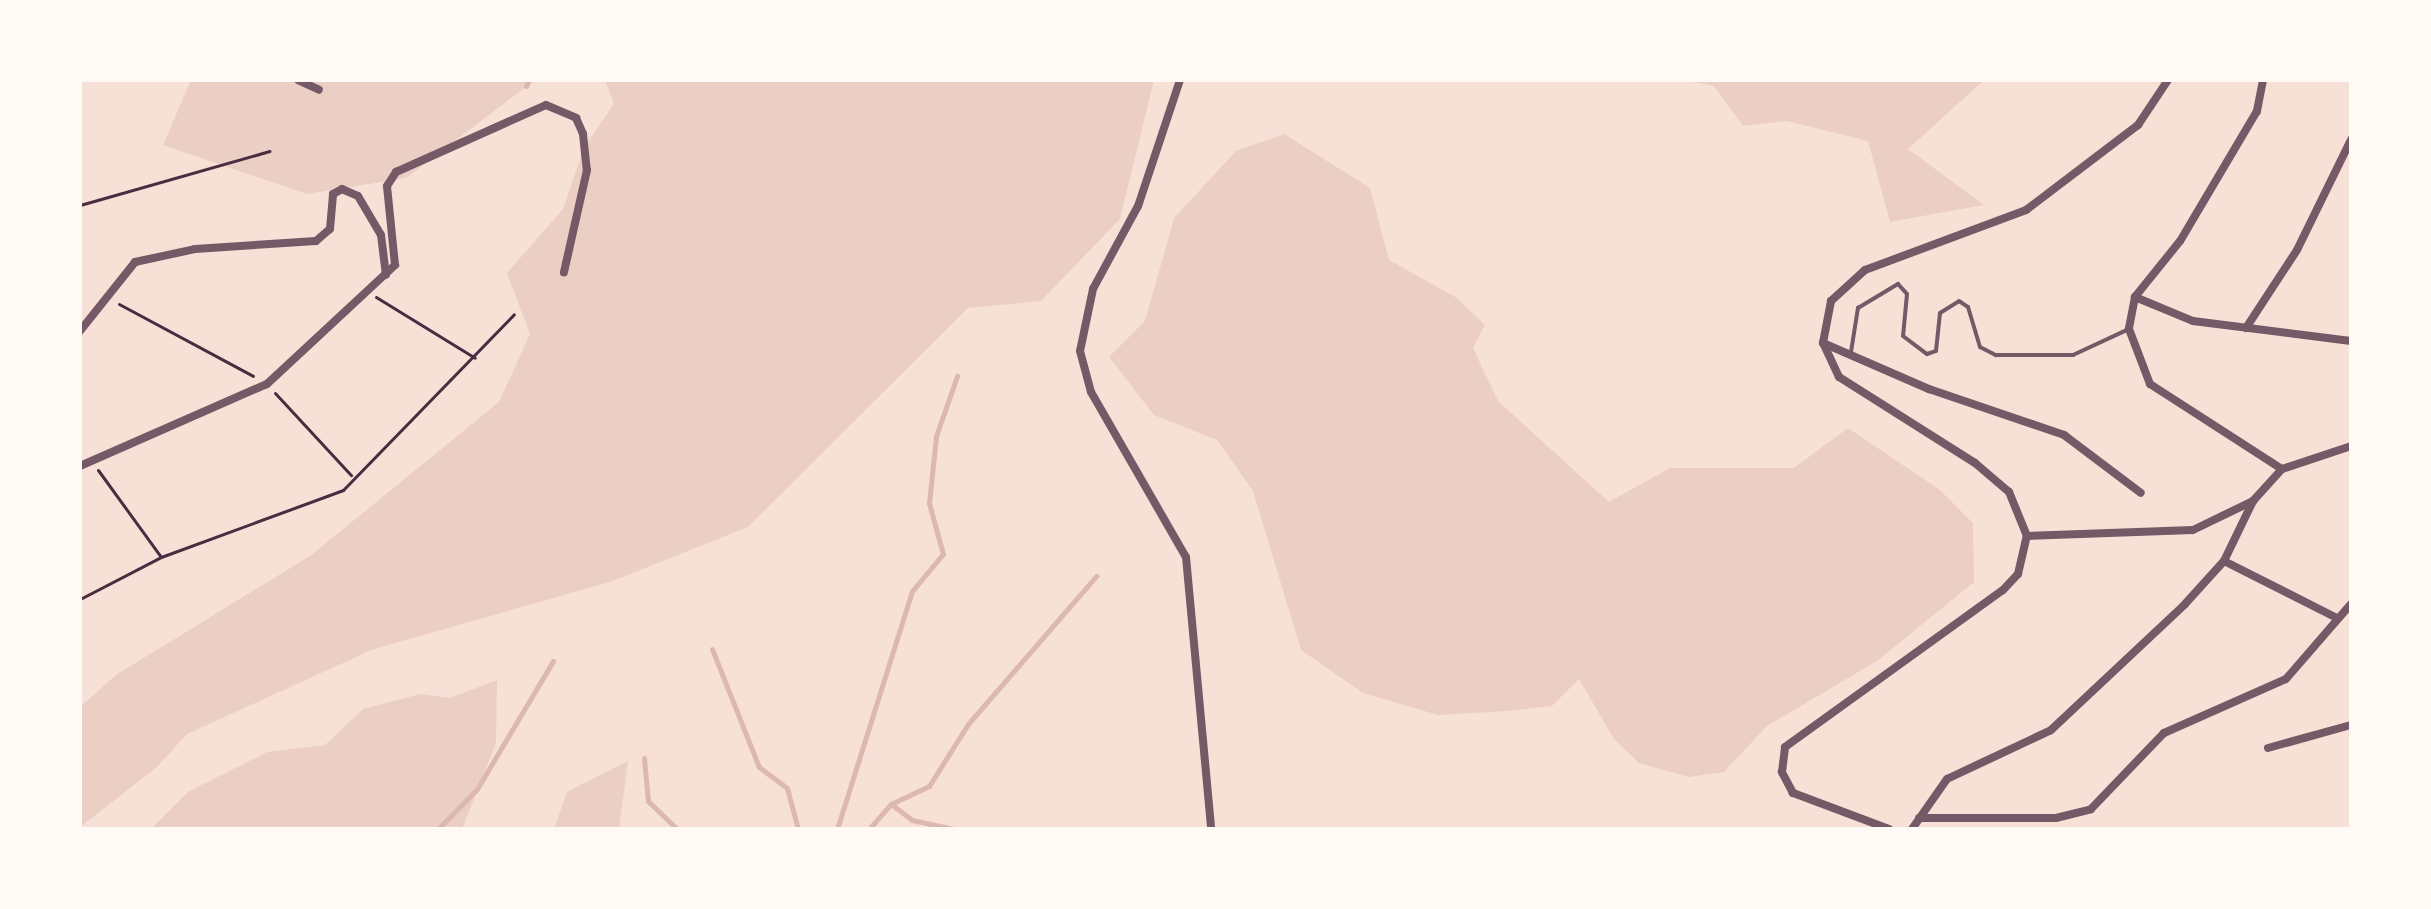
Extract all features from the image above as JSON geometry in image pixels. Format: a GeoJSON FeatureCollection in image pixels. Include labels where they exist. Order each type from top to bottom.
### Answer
{"type":"FeatureCollection","features":[{"type":"Feature","properties":{"kind":"street"},"geometry":{"type":"LineString","coordinates":[[298,80],[319,90]]}},
{"type":"Feature","properties":{"kind":"street"},"geometry":{"type":"LineString","coordinates":[[1180,80],[1138,206],[1093,289],[1080,351],[1091,392],[1147,479],[1190,569],[1195,711],[1211,829]]}},
{"type":"Feature","properties":{"kind":"street"},"geometry":{"type":"LineString","coordinates":[[1889,829],[1793,793],[1782,772],[1785,747],[2003,590],[2018,574],[2027,536],[2009,492],[1916,421],[1839,377],[1823,343],[1831,301],[1865,270],[2026,210],[2138,125],[2159,104],[2168,80]]}},
{"type":"Feature","properties":{"kind":"street"},"geometry":{"type":"LineString","coordinates":[[2263,80],[2257,111],[2180,241],[2135,297],[2129,329],[2150,384],[2282,469]]}},
{"type":"Feature","properties":{"kind":"street"},"geometry":{"type":"LineString","coordinates":[[80,466],[189,424],[267,384],[370,293],[395,265],[387,186],[396,172],[546,105],[576,118],[587,170],[564,272]]}},
{"type":"Feature","properties":{"kind":"street"},"geometry":{"type":"LineString","coordinates":[[2246,328],[2297,250],[2351,140]]}},
{"type":"Feature","properties":{"kind":"street"},"geometry":{"type":"LineString","coordinates":[[80,331],[122,271],[152,256],[316,241],[330,229],[333,194],[342,189],[358,196],[381,235],[385,276]]}},
{"type":"Feature","properties":{"kind":"street"},"geometry":{"type":"LineString","coordinates":[[2135,297],[2171,315],[2351,341]]}},
{"type":"Feature","properties":{"kind":"street"},"geometry":{"type":"LineString","coordinates":[[1823,343],[1851,352],[1929,389],[2064,435],[2141,493]]}},
{"type":"Feature","properties":{"kind":"street"},"geometry":{"type":"LineString","coordinates":[[1912,829],[1947,779],[2038,737],[2079,706],[2224,561],[2253,501],[2282,469],[2351,446]]}},
{"type":"Feature","properties":{"kind":"street"},"geometry":{"type":"LineString","coordinates":[[2027,536],[2193,530],[2253,501]]}},
{"type":"Feature","properties":{"kind":"street"},"geometry":{"type":"LineString","coordinates":[[2224,561],[2337,618]]}},
{"type":"Feature","properties":{"kind":"street"},"geometry":{"type":"LineString","coordinates":[[1919,818],[2056,818],[2091,809],[2107,801],[2151,742],[2278,684],[2351,604]]}},
{"type":"Feature","properties":{"kind":"street"},"geometry":{"type":"LineString","coordinates":[[2268,748],[2351,725]]}},
{"type":"Feature","properties":{"kind":"lane"},"geometry":{"type":"LineString","coordinates":[[1851,352],[1858,308],[1898,284],[1907,294],[1903,336],[1927,354],[1936,351],[1940,313],[1959,301],[1968,307],[1980,347],[1996,355],[2073,355],[2129,329]]}},
{"type":"Feature","properties":{"kind":"path"},"geometry":{"type":"LineString","coordinates":[[80,205],[269,151]]}},
{"type":"Feature","properties":{"kind":"path"},"geometry":{"type":"LineString","coordinates":[[370,293],[475,358]]}},
{"type":"Feature","properties":{"kind":"path"},"geometry":{"type":"LineString","coordinates":[[104,297],[267,384],[351,475]]}},
{"type":"Feature","properties":{"kind":"path"},"geometry":{"type":"LineString","coordinates":[[80,599],[161,557],[317,505],[343,490],[351,475],[475,358],[514,314]]}},
{"type":"Feature","properties":{"kind":"path"},"geometry":{"type":"LineString","coordinates":[[91,460],[161,557]]}},
{"type":"Feature","properties":{"kind":"shaded area"},"geometry":{"type":"Polygon","coordinates":[[[191,80],[535,80],[406,178],[307,194],[163,145],[191,80]]]}},
{"type":"Feature","properties":{"kind":"shaded area"},"geometry":{"type":"Polygon","coordinates":[[[605,80],[1154,80],[1120,219],[1041,301],[968,308],[748,527],[610,582],[374,649],[187,734],[157,767],[80,827],[80,707],[116,675],[310,556],[499,402],[530,334],[507,273],[563,209],[584,147],[614,104],[605,80]]]}},
{"type":"Feature","properties":{"kind":"shaded area"},"geometry":{"type":"Polygon","coordinates":[[[1683,80],[1984,80],[1908,149],[1984,205],[1890,222],[1868,141],[1787,121],[1743,126],[1714,86],[1683,80]]]}},
{"type":"Feature","properties":{"kind":"shaded area"},"geometry":{"type":"Polygon","coordinates":[[[1284,134],[1370,188],[1389,260],[1457,298],[1485,325],[1473,348],[1498,401],[1609,502],[1670,468],[1794,468],[1848,428],[1940,490],[1973,523],[1974,582],[1877,661],[1767,726],[1724,772],[1689,777],[1639,763],[1614,739],[1579,679],[1552,706],[1508,711],[1438,715],[1363,693],[1301,650],[1253,491],[1217,440],[1154,415],[1109,357],[1145,321],[1174,218],[1236,151],[1284,134]]]}},
{"type":"Feature","properties":{"kind":"shaded area"},"geometry":{"type":"Polygon","coordinates":[[[497,680],[496,743],[462,829],[151,829],[189,791],[267,752],[325,745],[363,709],[420,694],[450,698],[497,680]]]}},
{"type":"Feature","properties":{"kind":"shaded area"},"geometry":{"type":"Polygon","coordinates":[[[628,761],[619,829],[554,829],[567,792],[628,761]]]}},
{"type":"Feature","properties":{"kind":"waterway"},"geometry":{"type":"LineString","coordinates":[[526,86],[529,80]]}},
{"type":"Feature","properties":{"kind":"waterway"},"geometry":{"type":"LineString","coordinates":[[837,829],[912,591],[943,554],[929,503],[936,436],[957,376]]}},
{"type":"Feature","properties":{"kind":"waterway"},"geometry":{"type":"LineString","coordinates":[[869,829],[891,804],[929,786],[968,724],[1096,576]]}},
{"type":"Feature","properties":{"kind":"waterway"},"geometry":{"type":"LineString","coordinates":[[712,649],[759,767],[787,788],[798,829]]}},
{"type":"Feature","properties":{"kind":"waterway"},"geometry":{"type":"LineString","coordinates":[[438,829],[477,789],[553,661]]}},
{"type":"Feature","properties":{"kind":"waterway"},"geometry":{"type":"LineString","coordinates":[[644,758],[648,801],[677,829]]}},
{"type":"Feature","properties":{"kind":"waterway"},"geometry":{"type":"LineString","coordinates":[[891,804],[912,820],[954,829]]}}]}
